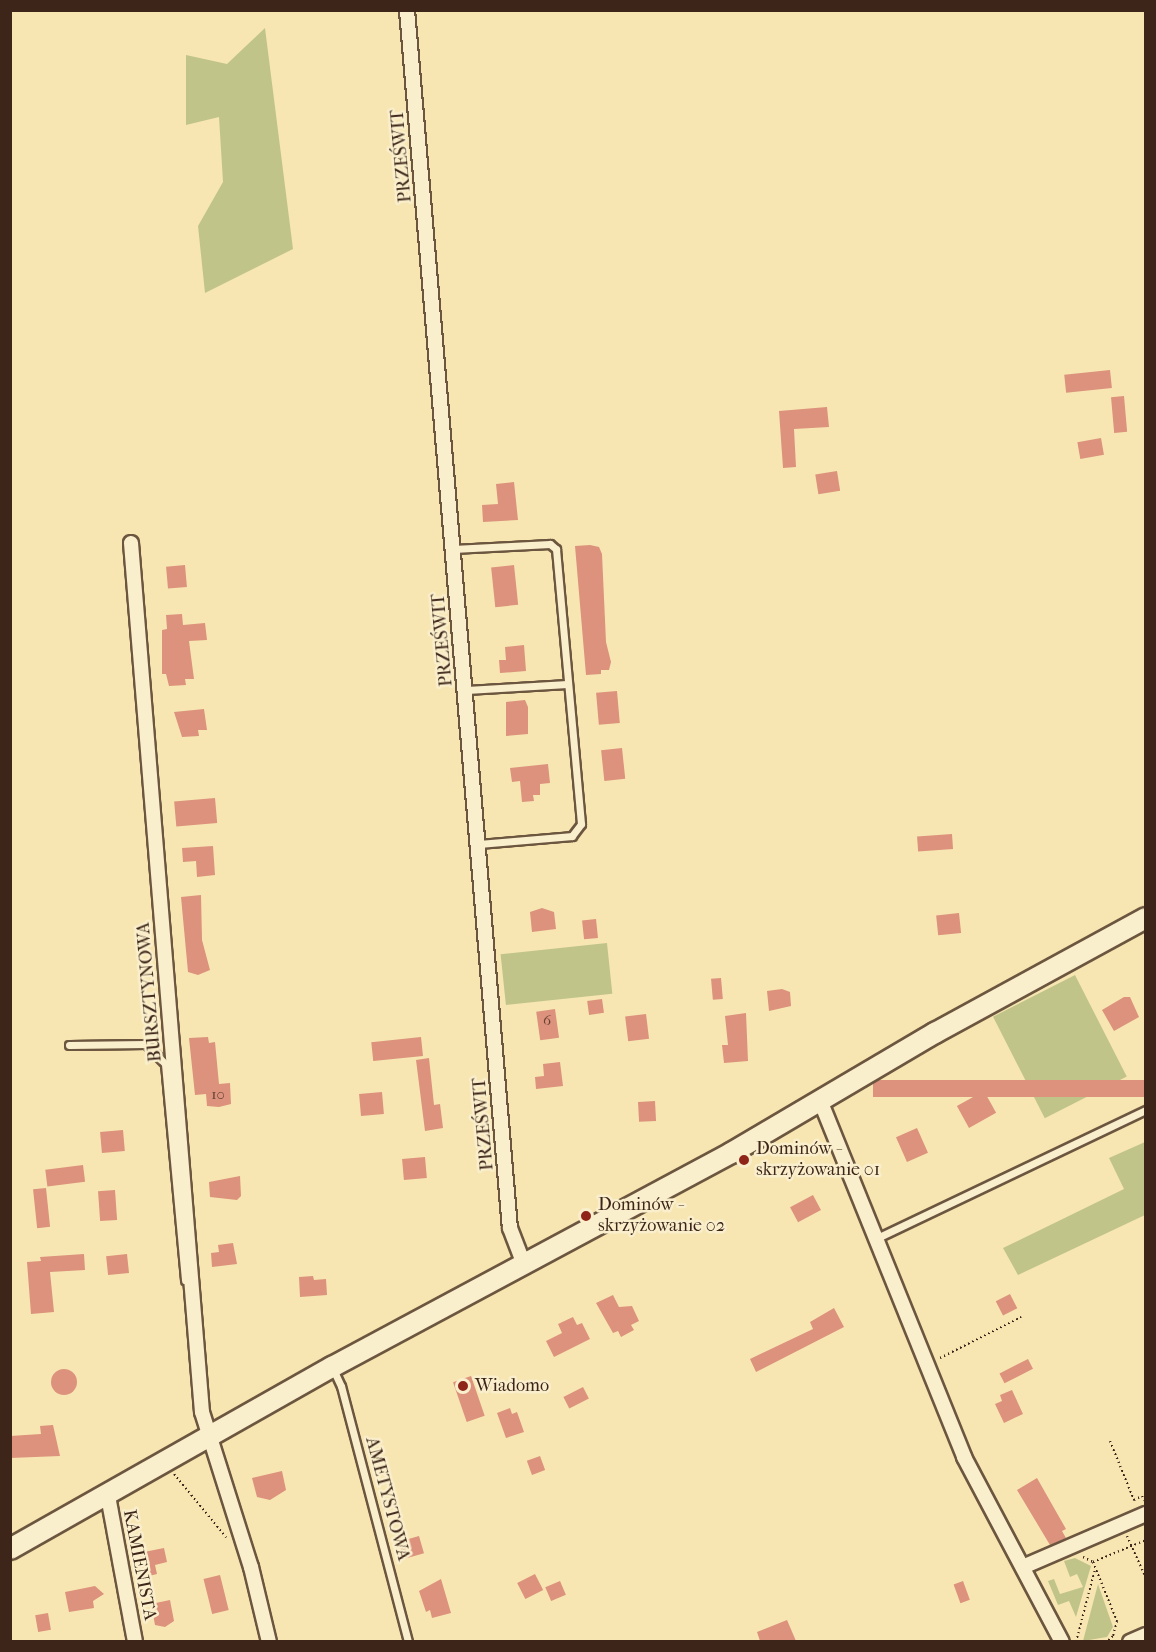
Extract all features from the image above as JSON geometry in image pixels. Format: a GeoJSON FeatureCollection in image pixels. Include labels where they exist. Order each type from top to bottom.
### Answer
{"type":"FeatureCollection","features":[{"type":"Feature","properties":{"kind":"street","name":"PRZEŚWIT"},"geometry":{"type":"LineString","coordinates":[[407,10],[510,1228],[524,1265]]}},
{"type":"Feature","properties":{"kind":"street","name":"BURSZTYNOWA"},"geometry":{"type":"LineString","coordinates":[[131,543],[202,1412],[206,1440],[269,1641]]}},
{"type":"Feature","properties":{"kind":"street"},"geometry":{"type":"LineString","coordinates":[[10,1549],[108,1496],[332,1367],[524,1265],[1146,918]]}},
{"type":"Feature","properties":{"kind":"street"},"geometry":{"type":"LineString","coordinates":[[820,1100],[964,1457],[1062,1641]]}},
{"type":"Feature","properties":{"kind":"street","name":"KAMIENISTA"},"geometry":{"type":"LineString","coordinates":[[108,1496],[135,1641]]}},
{"type":"Feature","properties":{"kind":"street"},"geometry":{"type":"LineString","coordinates":[[1024,1566],[1146,1514]]}},
{"type":"Feature","properties":{"kind":"street"},"geometry":{"type":"LineString","coordinates":[[1130,1641],[1146,1635]]}},
{"type":"Feature","properties":{"kind":"lane"},"geometry":{"type":"LineString","coordinates":[[453,549],[553,546],[568,684],[580,830],[572,836],[479,844]]}},
{"type":"Feature","properties":{"kind":"lane"},"geometry":{"type":"LineString","coordinates":[[465,690],[568,684]]}},
{"type":"Feature","properties":{"kind":"lane"},"geometry":{"type":"LineString","coordinates":[[69,1045],[147,1044],[165,1064],[206,1440]]}},
{"type":"Feature","properties":{"kind":"lane"},"geometry":{"type":"LineString","coordinates":[[875,1239],[1146,1110]]}},
{"type":"Feature","properties":{"kind":"lane","name":"AMETYSTOWA"},"geometry":{"type":"LineString","coordinates":[[332,1367],[344,1396],[408,1641]]}},
{"type":"Feature","properties":{"kind":"path"},"geometry":{"type":"LineString","coordinates":[[927,1365],[1021,1317]]}},
{"type":"Feature","properties":{"kind":"path"},"geometry":{"type":"LineString","coordinates":[[1110,1441],[1134,1500],[1142,1496],[1146,1501]]}},
{"type":"Feature","properties":{"kind":"path"},"geometry":{"type":"LineString","coordinates":[[164,1463],[229,1540]]}},
{"type":"Feature","properties":{"kind":"path"},"geometry":{"type":"LineString","coordinates":[[1125,1531],[1146,1578]]}},
{"type":"Feature","properties":{"kind":"path"},"geometry":{"type":"LineString","coordinates":[[1074,1556],[1093,1562],[1146,1540]]}},
{"type":"Feature","properties":{"kind":"path"},"geometry":{"type":"LineString","coordinates":[[1093,1562],[1117,1621],[1113,1636],[1106,1641]]}},
{"type":"Feature","properties":{"kind":"path"},"geometry":{"type":"LineString","coordinates":[[1076,1641],[1095,1569]]}},
{"type":"Feature","properties":{"kind":"green space"},"geometry":{"type":"Polygon","coordinates":[[[265,28],[293,249],[205,293],[198,226],[223,182],[219,117],[186,125],[186,55],[227,64],[265,28]]]}},
{"type":"Feature","properties":{"kind":"green space"},"geometry":{"type":"Polygon","coordinates":[[[607,943],[612,994],[506,1005],[501,954],[607,943]]]}},
{"type":"Feature","properties":{"kind":"green space"},"geometry":{"type":"Polygon","coordinates":[[[1075,975],[1127,1077],[1045,1118],[993,1017],[1075,975]]]}},
{"type":"Feature","properties":{"kind":"green space"},"geometry":{"type":"Polygon","coordinates":[[[1145,1142],[1145,1215],[1018,1275],[1003,1248],[1124,1189],[1109,1158],[1145,1142]]]}},
{"type":"Feature","properties":{"kind":"green space"},"geometry":{"type":"Polygon","coordinates":[[[1075,1558],[1091,1566],[1076,1617],[1069,1601],[1058,1605],[1048,1581],[1054,1579],[1060,1594],[1083,1587],[1077,1574],[1070,1577],[1064,1561],[1075,1558]]]}},
{"type":"Feature","properties":{"kind":"green space"},"geometry":{"type":"Polygon","coordinates":[[[1098,1584],[1113,1627],[1107,1637],[1083,1641],[1098,1584]]]}},
{"type":"Feature","properties":{"kind":"building"},"geometry":{"type":"Polygon","coordinates":[[[1110,370],[1112,388],[1066,393],[1064,375],[1110,370]]]}},
{"type":"Feature","properties":{"kind":"building"},"geometry":{"type":"Polygon","coordinates":[[[1124,396],[1127,432],[1114,433],[1111,397],[1124,396]]]}},
{"type":"Feature","properties":{"kind":"building"},"geometry":{"type":"Polygon","coordinates":[[[827,407],[829,427],[794,429],[796,467],[783,468],[779,411],[827,407]]]}},
{"type":"Feature","properties":{"kind":"building"},"geometry":{"type":"Polygon","coordinates":[[[1101,438],[1104,455],[1080,459],[1077,442],[1101,438]]]}},
{"type":"Feature","properties":{"kind":"building"},"geometry":{"type":"Polygon","coordinates":[[[837,471],[840,491],[818,494],[815,474],[837,471]]]}},
{"type":"Feature","properties":{"kind":"building"},"geometry":{"type":"Polygon","coordinates":[[[514,482],[518,520],[483,522],[482,505],[498,504],[496,484],[514,482]]]}},
{"type":"Feature","properties":{"kind":"building"},"geometry":{"type":"Polygon","coordinates":[[[575,546],[599,547],[602,554],[606,642],[611,662],[609,670],[601,670],[601,674],[586,675],[575,546]]]}},
{"type":"Feature","properties":{"kind":"building"},"geometry":{"type":"Polygon","coordinates":[[[185,565],[187,587],[168,589],[166,567],[185,565]]]}},
{"type":"Feature","properties":{"kind":"building"},"geometry":{"type":"Polygon","coordinates":[[[514,565],[518,605],[495,607],[491,567],[514,565]]]}},
{"type":"Feature","properties":{"kind":"building"},"geometry":{"type":"Polygon","coordinates":[[[182,614],[183,625],[205,623],[207,640],[189,641],[194,679],[185,679],[186,685],[169,686],[166,674],[162,674],[162,630],[167,629],[166,615],[182,614]]]}},
{"type":"Feature","properties":{"kind":"building"},"geometry":{"type":"Polygon","coordinates":[[[524,645],[526,671],[500,673],[499,660],[506,660],[505,647],[524,645]]]}},
{"type":"Feature","properties":{"kind":"building"},"geometry":{"type":"Polygon","coordinates":[[[617,691],[620,723],[599,725],[596,693],[617,691]]]}},
{"type":"Feature","properties":{"kind":"building"},"geometry":{"type":"Polygon","coordinates":[[[525,700],[528,707],[528,734],[506,736],[506,702],[525,700]]]}},
{"type":"Feature","properties":{"kind":"building"},"geometry":{"type":"Polygon","coordinates":[[[204,709],[207,730],[198,730],[199,736],[182,737],[174,712],[204,709]]]}},
{"type":"Feature","properties":{"kind":"building"},"geometry":{"type":"Polygon","coordinates":[[[622,748],[625,779],[604,781],[601,750],[622,748]]]}},
{"type":"Feature","properties":{"kind":"building"},"geometry":{"type":"Polygon","coordinates":[[[548,764],[550,783],[540,784],[540,795],[533,795],[534,801],[522,802],[520,781],[512,782],[510,768],[548,764]]]}},
{"type":"Feature","properties":{"kind":"building"},"geometry":{"type":"Polygon","coordinates":[[[215,798],[217,823],[176,826],[174,802],[215,798]]]}},
{"type":"Feature","properties":{"kind":"building"},"geometry":{"type":"Polygon","coordinates":[[[952,834],[953,849],[918,851],[917,836],[952,834]]]}},
{"type":"Feature","properties":{"kind":"building"},"geometry":{"type":"Polygon","coordinates":[[[213,846],[215,875],[197,877],[196,861],[183,862],[182,848],[213,846]]]}},
{"type":"Feature","properties":{"kind":"building"},"geometry":{"type":"Polygon","coordinates":[[[201,895],[202,940],[210,970],[198,975],[188,972],[181,897],[201,895]]]}},
{"type":"Feature","properties":{"kind":"building"},"geometry":{"type":"Polygon","coordinates":[[[542,908],[554,912],[556,929],[532,932],[530,912],[542,908]]]}},
{"type":"Feature","properties":{"kind":"building"},"geometry":{"type":"Polygon","coordinates":[[[959,913],[961,933],[938,935],[936,915],[959,913]]]}},
{"type":"Feature","properties":{"kind":"building"},"geometry":{"type":"Polygon","coordinates":[[[596,919],[598,938],[584,939],[582,920],[596,919]]]}},
{"type":"Feature","properties":{"kind":"building"},"geometry":{"type":"Polygon","coordinates":[[[721,978],[723,999],[713,1000],[711,979],[721,978]]]}},
{"type":"Feature","properties":{"kind":"building"},"geometry":{"type":"Polygon","coordinates":[[[782,989],[790,992],[791,1006],[769,1011],[767,991],[782,989]]]}},
{"type":"Feature","properties":{"kind":"building"},"geometry":{"type":"Polygon","coordinates":[[[1124,997],[1130,997],[1139,1017],[1114,1031],[1102,1010],[1124,997]]]}},
{"type":"Feature","properties":{"kind":"building"},"geometry":{"type":"Polygon","coordinates":[[[602,999],[604,1013],[589,1015],[587,1001],[602,999]]]}},
{"type":"Feature","properties":{"kind":"building"},"geometry":{"type":"Polygon","coordinates":[[[555,1009],[559,1038],[540,1040],[536,1012],[555,1009]]]}},
{"type":"Feature","properties":{"kind":"building"},"geometry":{"type":"Polygon","coordinates":[[[746,1013],[748,1061],[724,1063],[722,1045],[728,1045],[725,1016],[746,1013]]]}},
{"type":"Feature","properties":{"kind":"building"},"geometry":{"type":"Polygon","coordinates":[[[646,1014],[649,1039],[628,1041],[625,1017],[646,1014]]]}},
{"type":"Feature","properties":{"kind":"building"},"geometry":{"type":"Polygon","coordinates":[[[208,1037],[209,1043],[215,1042],[219,1084],[230,1083],[231,1104],[219,1107],[207,1106],[206,1094],[195,1095],[189,1038],[208,1037]]]}},
{"type":"Feature","properties":{"kind":"building"},"geometry":{"type":"Polygon","coordinates":[[[421,1037],[423,1056],[373,1061],[371,1042],[421,1037]]]}},
{"type":"Feature","properties":{"kind":"building"},"geometry":{"type":"Polygon","coordinates":[[[429,1058],[434,1105],[440,1104],[443,1128],[425,1131],[416,1060],[429,1058]]]}},
{"type":"Feature","properties":{"kind":"building"},"geometry":{"type":"Polygon","coordinates":[[[560,1062],[563,1086],[536,1089],[535,1077],[544,1076],[543,1064],[560,1062]]]}},
{"type":"Feature","properties":{"kind":"building"},"geometry":{"type":"Polygon","coordinates":[[[873,1080],[1146,1080],[1146,1097],[873,1097],[873,1080]]]}},
{"type":"Feature","properties":{"kind":"building"},"geometry":{"type":"Polygon","coordinates":[[[984,1091],[996,1113],[969,1128],[957,1106],[984,1091]]]}},
{"type":"Feature","properties":{"kind":"building"},"geometry":{"type":"Polygon","coordinates":[[[382,1092],[384,1114],[361,1116],[359,1094],[382,1092]]]}},
{"type":"Feature","properties":{"kind":"building"},"geometry":{"type":"Polygon","coordinates":[[[655,1101],[656,1121],[639,1122],[638,1102],[655,1101]]]}},
{"type":"Feature","properties":{"kind":"building"},"geometry":{"type":"Polygon","coordinates":[[[917,1128],[928,1153],[907,1162],[896,1137],[917,1128]]]}},
{"type":"Feature","properties":{"kind":"building"},"geometry":{"type":"Polygon","coordinates":[[[123,1130],[125,1151],[102,1153],[100,1132],[123,1130]]]}},
{"type":"Feature","properties":{"kind":"building"},"geometry":{"type":"Polygon","coordinates":[[[425,1157],[427,1178],[404,1180],[402,1159],[425,1157]]]}},
{"type":"Feature","properties":{"kind":"building"},"geometry":{"type":"Polygon","coordinates":[[[83,1165],[85,1182],[47,1187],[45,1170],[83,1165]]]}},
{"type":"Feature","properties":{"kind":"building"},"geometry":{"type":"Polygon","coordinates":[[[240,1176],[241,1196],[237,1200],[210,1197],[209,1182],[240,1176]]]}},
{"type":"Feature","properties":{"kind":"building"},"geometry":{"type":"Polygon","coordinates":[[[46,1188],[50,1227],[37,1228],[33,1189],[46,1188]]]}},
{"type":"Feature","properties":{"kind":"building"},"geometry":{"type":"Polygon","coordinates":[[[115,1190],[117,1220],[100,1221],[98,1191],[115,1190]]]}},
{"type":"Feature","properties":{"kind":"building"},"geometry":{"type":"Polygon","coordinates":[[[813,1195],[821,1210],[798,1222],[790,1207],[813,1195]]]}},
{"type":"Feature","properties":{"kind":"building"},"geometry":{"type":"Polygon","coordinates":[[[233,1243],[237,1264],[212,1267],[211,1253],[219,1252],[218,1245],[233,1243]]]}},
{"type":"Feature","properties":{"kind":"building"},"geometry":{"type":"Polygon","coordinates":[[[84,1254],[85,1270],[50,1272],[54,1312],[31,1314],[27,1262],[41,1261],[40,1257],[84,1254]]]}},
{"type":"Feature","properties":{"kind":"building"},"geometry":{"type":"Polygon","coordinates":[[[127,1254],[129,1273],[108,1275],[106,1256],[127,1254]]]}},
{"type":"Feature","properties":{"kind":"building"},"geometry":{"type":"Polygon","coordinates":[[[313,1276],[314,1280],[326,1279],[327,1295],[300,1297],[299,1277],[313,1276]]]}},
{"type":"Feature","properties":{"kind":"building"},"geometry":{"type":"Polygon","coordinates":[[[1010,1294],[1017,1308],[1003,1316],[996,1301],[1010,1294]]]}},
{"type":"Feature","properties":{"kind":"building"},"geometry":{"type":"Polygon","coordinates":[[[613,1295],[619,1307],[632,1306],[639,1321],[631,1325],[634,1330],[621,1337],[618,1331],[613,1333],[596,1303],[613,1295]]]}},
{"type":"Feature","properties":{"kind":"building"},"geometry":{"type":"Polygon","coordinates":[[[834,1308],[844,1327],[756,1372],[750,1359],[813,1329],[810,1322],[834,1308]]]}},
{"type":"Feature","properties":{"kind":"building"},"geometry":{"type":"Polygon","coordinates":[[[573,1317],[577,1325],[582,1323],[590,1339],[554,1357],[546,1341],[562,1333],[558,1324],[573,1317]]]}},
{"type":"Feature","properties":{"kind":"building"},"geometry":{"type":"Polygon","coordinates":[[[1028,1359],[1033,1369],[1004,1383],[999,1374],[1028,1359]]]}},
{"type":"Feature","properties":{"kind":"building"},"geometry":{"type":"Polygon","coordinates":[[[64,1369],[73,1373],[77,1382],[73,1391],[64,1395],[55,1391],[51,1382],[55,1373],[64,1369]]]}},
{"type":"Feature","properties":{"kind":"building"},"geometry":{"type":"Polygon","coordinates":[[[471,1376],[485,1416],[467,1422],[453,1382],[471,1376]]]}},
{"type":"Feature","properties":{"kind":"building"},"geometry":{"type":"Polygon","coordinates":[[[583,1387],[589,1399],[569,1409],[563,1397],[583,1387]]]}},
{"type":"Feature","properties":{"kind":"building"},"geometry":{"type":"Polygon","coordinates":[[[1012,1390],[1023,1414],[1004,1423],[995,1404],[1002,1401],[1000,1395],[1012,1390]]]}},
{"type":"Feature","properties":{"kind":"building"},"geometry":{"type":"Polygon","coordinates":[[[510,1408],[512,1414],[517,1412],[524,1432],[506,1438],[497,1413],[510,1408]]]}},
{"type":"Feature","properties":{"kind":"building"},"geometry":{"type":"Polygon","coordinates":[[[53,1425],[60,1456],[10,1458],[10,1436],[41,1434],[40,1426],[53,1425]]]}},
{"type":"Feature","properties":{"kind":"building"},"geometry":{"type":"Polygon","coordinates":[[[540,1456],[545,1470],[532,1475],[527,1461],[540,1456]]]}},
{"type":"Feature","properties":{"kind":"building"},"geometry":{"type":"Polygon","coordinates":[[[282,1471],[286,1490],[270,1500],[257,1497],[252,1478],[282,1471]]]}},
{"type":"Feature","properties":{"kind":"building"},"geometry":{"type":"Polygon","coordinates":[[[1037,1478],[1066,1529],[1062,1531],[1066,1538],[1050,1545],[1017,1490],[1037,1478]]]}},
{"type":"Feature","properties":{"kind":"building"},"geometry":{"type":"Polygon","coordinates":[[[419,1536],[424,1553],[404,1559],[399,1542],[419,1536]]]}},
{"type":"Feature","properties":{"kind":"building"},"geometry":{"type":"Polygon","coordinates":[[[164,1548],[167,1562],[155,1565],[157,1574],[145,1577],[139,1553],[164,1548]]]}},
{"type":"Feature","properties":{"kind":"building"},"geometry":{"type":"Polygon","coordinates":[[[535,1574],[543,1590],[525,1599],[517,1583],[535,1574]]]}},
{"type":"Feature","properties":{"kind":"building"},"geometry":{"type":"Polygon","coordinates":[[[220,1575],[229,1610],[212,1614],[204,1579],[220,1575]]]}},
{"type":"Feature","properties":{"kind":"building"},"geometry":{"type":"Polygon","coordinates":[[[441,1579],[451,1613],[432,1618],[430,1610],[426,1612],[419,1591],[441,1579]]]}},
{"type":"Feature","properties":{"kind":"building"},"geometry":{"type":"Polygon","coordinates":[[[560,1581],[566,1595],[551,1601],[545,1587],[560,1581]]]}},
{"type":"Feature","properties":{"kind":"building"},"geometry":{"type":"Polygon","coordinates":[[[963,1581],[970,1600],[960,1603],[954,1584],[963,1581]]]}},
{"type":"Feature","properties":{"kind":"building"},"geometry":{"type":"Polygon","coordinates":[[[95,1586],[104,1594],[93,1601],[94,1608],[69,1612],[65,1592],[95,1586]]]}},
{"type":"Feature","properties":{"kind":"building"},"geometry":{"type":"Polygon","coordinates":[[[170,1600],[174,1621],[165,1627],[155,1625],[151,1604],[170,1600]]]}},
{"type":"Feature","properties":{"kind":"building"},"geometry":{"type":"Polygon","coordinates":[[[48,1613],[51,1630],[38,1632],[35,1615],[48,1613]]]}},
{"type":"Feature","properties":{"kind":"building"},"geometry":{"type":"Polygon","coordinates":[[[787,1620],[796,1641],[760,1641],[757,1632],[787,1620]]]}},
{"type":"Feature","properties":{"kind":"place","name":"Dominów - skrzyżowanie 01"},"geometry":{"type":"Point","coordinates":[744,1160]}},
{"type":"Feature","properties":{"kind":"place","name":"Dominów - skrzyżowanie 02"},"geometry":{"type":"Point","coordinates":[586,1216]}},
{"type":"Feature","properties":{"kind":"place","name":"Wiadomo"},"geometry":{"type":"Point","coordinates":[463,1386]}}]}
